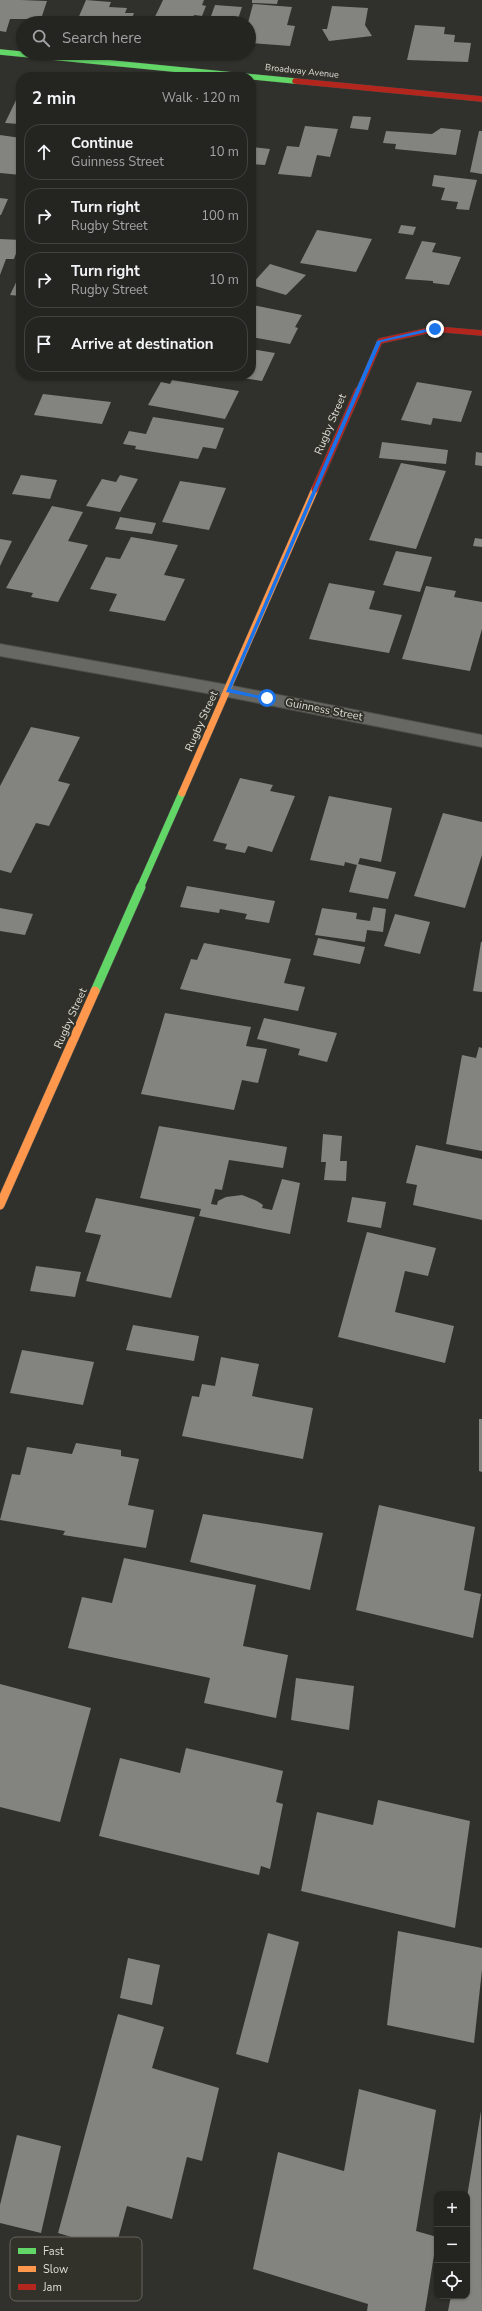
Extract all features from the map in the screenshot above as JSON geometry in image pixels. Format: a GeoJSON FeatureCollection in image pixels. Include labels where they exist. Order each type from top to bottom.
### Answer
{"type":"FeatureCollection","features":[{"type":"Feature","properties":{"kind":"street","name":"Broadway Avenue"},"geometry":{"type":"LineString","coordinates":[[0,52],[16,54]]}},
{"type":"Feature","properties":{"kind":"street","name":"Broadway Avenue"},"geometry":{"type":"LineString","coordinates":[[82,60],[205,72]]}},
{"type":"Feature","properties":{"kind":"street","name":"Broadway Avenue"},"geometry":{"type":"LineString","coordinates":[[256,77],[482,99]]}},
{"type":"Feature","properties":{"kind":"street","name":"Rugby Street"},"geometry":{"type":"LineString","coordinates":[[0,1205],[228,690],[380,341],[435,329],[482,333]]}},
{"type":"Feature","properties":{"kind":"street","name":"Guinness Street"},"geometry":{"type":"LineString","coordinates":[[0,650],[228,690],[482,741]]}},
{"type":"Feature","properties":{"kind":"building"},"geometry":{"type":"Polygon","coordinates":[[[0,0],[47,1],[42,16],[16,16],[16,19],[10,19],[6,32],[0,31],[0,0]]]}},
{"type":"Feature","properties":{"kind":"building"},"geometry":{"type":"Polygon","coordinates":[[[86,0],[111,2],[109,7],[127,8],[125,13],[134,13],[133,16],[79,16],[86,0]]]}},
{"type":"Feature","properties":{"kind":"building"},"geometry":{"type":"Polygon","coordinates":[[[163,0],[204,0],[202,5],[206,6],[202,16],[155,16],[163,0]]]}},
{"type":"Feature","properties":{"kind":"building"},"geometry":{"type":"Polygon","coordinates":[[[252,0],[278,0],[277,4],[252,3],[252,0]]]}},
{"type":"Feature","properties":{"kind":"building"},"geometry":{"type":"Polygon","coordinates":[[[253,4],[292,7],[287,25],[295,26],[290,46],[256,44],[256,16],[250,16],[253,4]]]}},
{"type":"Feature","properties":{"kind":"building"},"geometry":{"type":"Polygon","coordinates":[[[215,5],[242,7],[239,16],[211,16],[215,5]]]}},
{"type":"Feature","properties":{"kind":"building"},"geometry":{"type":"Polygon","coordinates":[[[332,6],[368,8],[365,25],[372,36],[329,41],[322,29],[327,29],[332,6]]]}},
{"type":"Feature","properties":{"kind":"building"},"geometry":{"type":"Polygon","coordinates":[[[415,25],[445,27],[444,34],[455,35],[454,42],[471,43],[468,62],[407,60],[415,25]]]}},
{"type":"Feature","properties":{"kind":"building"},"geometry":{"type":"Polygon","coordinates":[[[16,100],[16,124],[5,123],[16,100]]]}},
{"type":"Feature","properties":{"kind":"building"},"geometry":{"type":"Polygon","coordinates":[[[353,116],[371,117],[368,130],[350,128],[353,116]]]}},
{"type":"Feature","properties":{"kind":"building"},"geometry":{"type":"Polygon","coordinates":[[[305,126],[338,129],[330,157],[317,155],[311,177],[278,174],[287,146],[299,147],[305,126]]]}},
{"type":"Feature","properties":{"kind":"building"},"geometry":{"type":"Polygon","coordinates":[[[441,128],[461,130],[456,155],[395,149],[396,144],[383,143],[386,131],[432,134],[441,128]]]}},
{"type":"Feature","properties":{"kind":"building"},"geometry":{"type":"Polygon","coordinates":[[[479,131],[482,131],[482,174],[470,172],[479,131]]]}},
{"type":"Feature","properties":{"kind":"building"},"geometry":{"type":"Polygon","coordinates":[[[0,135],[16,137],[16,175],[0,173],[0,135]]]}},
{"type":"Feature","properties":{"kind":"building"},"geometry":{"type":"Polygon","coordinates":[[[256,148],[270,149],[265,165],[256,164],[256,148]]]}},
{"type":"Feature","properties":{"kind":"building"},"geometry":{"type":"Polygon","coordinates":[[[434,175],[477,180],[469,210],[456,209],[458,202],[441,200],[445,188],[432,186],[434,175]]]}},
{"type":"Feature","properties":{"kind":"building"},"geometry":{"type":"Polygon","coordinates":[[[0,198],[8,199],[1,215],[0,215],[0,198]]]}},
{"type":"Feature","properties":{"kind":"building"},"geometry":{"type":"Polygon","coordinates":[[[401,225],[416,227],[413,235],[398,233],[401,225]]]}},
{"type":"Feature","properties":{"kind":"building"},"geometry":{"type":"Polygon","coordinates":[[[317,230],[372,239],[356,272],[300,263],[317,230]]]}},
{"type":"Feature","properties":{"kind":"building"},"geometry":{"type":"Polygon","coordinates":[[[0,239],[16,240],[16,254],[14,259],[6,259],[0,275],[0,239]]]}},
{"type":"Feature","properties":{"kind":"building"},"geometry":{"type":"Polygon","coordinates":[[[422,241],[436,243],[432,252],[461,257],[449,285],[433,283],[433,281],[405,279],[422,241]]]}},
{"type":"Feature","properties":{"kind":"building"},"geometry":{"type":"Polygon","coordinates":[[[270,264],[306,275],[286,295],[256,286],[256,279],[270,264]]]}},
{"type":"Feature","properties":{"kind":"building"},"geometry":{"type":"Polygon","coordinates":[[[16,282],[16,296],[10,295],[16,282]]]}},
{"type":"Feature","properties":{"kind":"building"},"geometry":{"type":"Polygon","coordinates":[[[256,306],[302,315],[295,327],[298,328],[290,344],[256,338],[256,306]]]}},
{"type":"Feature","properties":{"kind":"building"},"geometry":{"type":"Polygon","coordinates":[[[256,350],[275,353],[262,381],[255,380],[256,350]]]}},
{"type":"Feature","properties":{"kind":"building"},"geometry":{"type":"Polygon","coordinates":[[[172,380],[239,391],[225,419],[148,405],[161,382],[170,384],[172,380]]]}},
{"type":"Feature","properties":{"kind":"building"},"geometry":{"type":"Polygon","coordinates":[[[417,382],[472,391],[461,422],[433,418],[431,425],[401,420],[417,382]]]}},
{"type":"Feature","properties":{"kind":"building"},"geometry":{"type":"Polygon","coordinates":[[[43,394],[111,402],[102,424],[34,415],[43,394]]]}},
{"type":"Feature","properties":{"kind":"building"},"geometry":{"type":"Polygon","coordinates":[[[153,417],[224,428],[216,449],[203,447],[198,459],[135,449],[136,446],[123,444],[129,431],[146,434],[153,417]]]}},
{"type":"Feature","properties":{"kind":"building"},"geometry":{"type":"Polygon","coordinates":[[[382,442],[448,450],[446,464],[379,458],[382,442]]]}},
{"type":"Feature","properties":{"kind":"building"},"geometry":{"type":"Polygon","coordinates":[[[476,452],[482,453],[482,466],[475,465],[476,452]]]}},
{"type":"Feature","properties":{"kind":"building"},"geometry":{"type":"Polygon","coordinates":[[[401,463],[446,471],[416,549],[369,540],[401,463]]]}},
{"type":"Feature","properties":{"kind":"building"},"geometry":{"type":"Polygon","coordinates":[[[21,475],[57,480],[50,499],[12,494],[21,475]]]}},
{"type":"Feature","properties":{"kind":"building"},"geometry":{"type":"Polygon","coordinates":[[[120,475],[138,479],[120,512],[86,506],[102,479],[116,482],[120,475]]]}},
{"type":"Feature","properties":{"kind":"building"},"geometry":{"type":"Polygon","coordinates":[[[180,481],[226,488],[209,530],[162,522],[180,481]]]}},
{"type":"Feature","properties":{"kind":"building"},"geometry":{"type":"Polygon","coordinates":[[[52,506],[83,512],[68,541],[88,545],[58,602],[31,597],[33,593],[6,588],[52,506]]]}},
{"type":"Feature","properties":{"kind":"building"},"geometry":{"type":"Polygon","coordinates":[[[120,517],[156,523],[152,534],[115,529],[120,517]]]}},
{"type":"Feature","properties":{"kind":"building"},"geometry":{"type":"Polygon","coordinates":[[[131,537],[178,545],[164,575],[185,579],[165,621],[109,611],[117,594],[90,589],[106,557],[120,559],[131,537]]]}},
{"type":"Feature","properties":{"kind":"building"},"geometry":{"type":"Polygon","coordinates":[[[475,538],[482,539],[482,547],[473,546],[475,538]]]}},
{"type":"Feature","properties":{"kind":"building"},"geometry":{"type":"Polygon","coordinates":[[[0,539],[12,541],[0,566],[0,539]]]}},
{"type":"Feature","properties":{"kind":"building"},"geometry":{"type":"Polygon","coordinates":[[[396,551],[432,557],[420,592],[383,585],[396,551]]]}},
{"type":"Feature","properties":{"kind":"building"},"geometry":{"type":"Polygon","coordinates":[[[329,583],[375,591],[369,609],[402,615],[389,653],[309,639],[329,583]]]}},
{"type":"Feature","properties":{"kind":"building"},"geometry":{"type":"Polygon","coordinates":[[[426,586],[456,591],[454,597],[482,602],[482,629],[470,671],[402,659],[426,586]]]}},
{"type":"Feature","properties":{"kind":"building"},"geometry":{"type":"Polygon","coordinates":[[[31,727],[80,737],[58,781],[70,784],[49,826],[36,823],[11,873],[0,870],[0,786],[31,727]]]}},
{"type":"Feature","properties":{"kind":"building"},"geometry":{"type":"Polygon","coordinates":[[[240,778],[273,785],[270,791],[295,796],[272,852],[248,846],[245,853],[225,849],[227,844],[213,841],[240,778]]]}},
{"type":"Feature","properties":{"kind":"building"},"geometry":{"type":"Polygon","coordinates":[[[329,796],[392,808],[381,862],[360,858],[358,864],[396,872],[388,899],[349,892],[357,865],[345,862],[344,866],[310,860],[329,796]]]}},
{"type":"Feature","properties":{"kind":"building"},"geometry":{"type":"Polygon","coordinates":[[[443,813],[482,822],[482,855],[465,908],[414,896],[443,813]]]}},
{"type":"Feature","properties":{"kind":"building"},"geometry":{"type":"Polygon","coordinates":[[[187,886],[275,901],[269,923],[245,919],[247,914],[220,909],[219,913],[180,907],[187,886]]]}},
{"type":"Feature","properties":{"kind":"building"},"geometry":{"type":"Polygon","coordinates":[[[373,907],[386,909],[383,932],[367,930],[365,942],[315,935],[322,908],[357,913],[356,919],[370,921],[373,907]]]}},
{"type":"Feature","properties":{"kind":"building"},"geometry":{"type":"Polygon","coordinates":[[[0,908],[33,914],[25,935],[0,931],[0,908]]]}},
{"type":"Feature","properties":{"kind":"building"},"geometry":{"type":"Polygon","coordinates":[[[395,914],[430,922],[420,954],[384,946],[395,914]]]}},
{"type":"Feature","properties":{"kind":"building"},"geometry":{"type":"Polygon","coordinates":[[[318,938],[365,947],[360,964],[313,955],[318,938]]]}},
{"type":"Feature","properties":{"kind":"building"},"geometry":{"type":"Polygon","coordinates":[[[482,942],[482,992],[473,991],[482,942]]]}},
{"type":"Feature","properties":{"kind":"building"},"geometry":{"type":"Polygon","coordinates":[[[204,943],[291,959],[284,983],[305,987],[298,1011],[180,989],[191,959],[197,960],[204,943]]]}},
{"type":"Feature","properties":{"kind":"building"},"geometry":{"type":"Polygon","coordinates":[[[165,1013],[251,1027],[246,1046],[267,1049],[258,1083],[242,1080],[234,1110],[141,1094],[165,1013]]]}},
{"type":"Feature","properties":{"kind":"building"},"geometry":{"type":"Polygon","coordinates":[[[264,1018],[337,1033],[327,1062],[298,1055],[300,1049],[257,1039],[264,1018]]]}},
{"type":"Feature","properties":{"kind":"building"},"geometry":{"type":"Polygon","coordinates":[[[479,1047],[482,1048],[482,1151],[446,1144],[462,1055],[476,1058],[479,1047]]]}},
{"type":"Feature","properties":{"kind":"building"},"geometry":{"type":"Polygon","coordinates":[[[159,1126],[287,1147],[283,1168],[229,1160],[222,1190],[215,1189],[211,1204],[217,1205],[218,1201],[226,1197],[242,1195],[257,1201],[263,1205],[262,1208],[272,1210],[282,1179],[300,1183],[290,1234],[199,1216],[201,1209],[140,1198],[159,1126]]]}},
{"type":"Feature","properties":{"kind":"building"},"geometry":{"type":"Polygon","coordinates":[[[323,1134],[342,1136],[340,1161],[347,1161],[346,1181],[324,1180],[326,1162],[321,1162],[323,1134]]]}},
{"type":"Feature","properties":{"kind":"building"},"geometry":{"type":"Polygon","coordinates":[[[416,1145],[482,1159],[482,1220],[413,1205],[417,1185],[406,1183],[416,1145]]]}},
{"type":"Feature","properties":{"kind":"building"},"geometry":{"type":"Polygon","coordinates":[[[352,1197],[386,1202],[381,1228],[347,1222],[352,1197]]]}},
{"type":"Feature","properties":{"kind":"building"},"geometry":{"type":"Polygon","coordinates":[[[96,1198],[195,1217],[171,1298],[86,1281],[101,1235],[85,1232],[96,1198]]]}},
{"type":"Feature","properties":{"kind":"building"},"geometry":{"type":"Polygon","coordinates":[[[367,1232],[436,1248],[428,1276],[405,1271],[395,1312],[454,1326],[445,1363],[338,1337],[367,1232]]]}},
{"type":"Feature","properties":{"kind":"building"},"geometry":{"type":"Polygon","coordinates":[[[36,1266],[81,1272],[75,1297],[30,1291],[36,1266]]]}},
{"type":"Feature","properties":{"kind":"building"},"geometry":{"type":"Polygon","coordinates":[[[133,1325],[199,1336],[194,1361],[126,1350],[133,1325]]]}},
{"type":"Feature","properties":{"kind":"building"},"geometry":{"type":"Polygon","coordinates":[[[22,1350],[94,1362],[83,1405],[10,1393],[22,1350]]]}},
{"type":"Feature","properties":{"kind":"building"},"geometry":{"type":"Polygon","coordinates":[[[221,1357],[259,1364],[252,1396],[313,1408],[303,1459],[182,1436],[192,1396],[199,1397],[202,1384],[215,1386],[221,1357]]]}},
{"type":"Feature","properties":{"kind":"building"},"geometry":{"type":"Polygon","coordinates":[[[479,1419],[482,1419],[482,1472],[479,1471],[479,1419]]]}},
{"type":"Feature","properties":{"kind":"building"},"geometry":{"type":"Polygon","coordinates":[[[76,1443],[121,1450],[121,1456],[139,1459],[128,1505],[154,1510],[146,1548],[63,1535],[65,1531],[0,1520],[12,1474],[20,1475],[27,1447],[72,1454],[76,1443]]]}},
{"type":"Feature","properties":{"kind":"building"},"geometry":{"type":"Polygon","coordinates":[[[379,1505],[475,1527],[464,1590],[481,1594],[473,1638],[356,1610],[379,1505]]]}},
{"type":"Feature","properties":{"kind":"building"},"geometry":{"type":"Polygon","coordinates":[[[203,1514],[323,1533],[310,1590],[190,1562],[203,1514]]]}},
{"type":"Feature","properties":{"kind":"building"},"geometry":{"type":"Polygon","coordinates":[[[124,1558],[256,1585],[243,1646],[288,1655],[276,1718],[204,1703],[210,1678],[68,1648],[82,1597],[112,1603],[124,1558]]]}},
{"type":"Feature","properties":{"kind":"building"},"geometry":{"type":"Polygon","coordinates":[[[296,1678],[354,1686],[349,1730],[291,1720],[296,1678]]]}},
{"type":"Feature","properties":{"kind":"building"},"geometry":{"type":"Polygon","coordinates":[[[0,1684],[91,1708],[60,1822],[0,1807],[0,1684]]]}},
{"type":"Feature","properties":{"kind":"building"},"geometry":{"type":"Polygon","coordinates":[[[186,1748],[283,1771],[276,1802],[283,1804],[270,1869],[261,1866],[259,1875],[99,1836],[120,1758],[180,1773],[186,1748]]]}},
{"type":"Feature","properties":{"kind":"building"},"geometry":{"type":"Polygon","coordinates":[[[378,1800],[470,1821],[455,1928],[301,1891],[317,1812],[373,1825],[378,1800]]]}},
{"type":"Feature","properties":{"kind":"building"},"geometry":{"type":"Polygon","coordinates":[[[398,1931],[482,1948],[482,1970],[474,2043],[387,2025],[398,1931]]]}},
{"type":"Feature","properties":{"kind":"building"},"geometry":{"type":"Polygon","coordinates":[[[268,1933],[299,1942],[268,2063],[236,2054],[268,1933]]]}},
{"type":"Feature","properties":{"kind":"building"},"geometry":{"type":"Polygon","coordinates":[[[128,1958],[160,1965],[152,2005],[120,1998],[128,1958]]]}},
{"type":"Feature","properties":{"kind":"building"},"geometry":{"type":"Polygon","coordinates":[[[118,2014],[164,2027],[152,2068],[219,2088],[202,2161],[187,2157],[172,2219],[127,2206],[119,2237],[71,2237],[58,2233],[118,2014]]]}},
{"type":"Feature","properties":{"kind":"building"},"geometry":{"type":"Polygon","coordinates":[[[359,2089],[436,2110],[416,2231],[434,2236],[434,2256],[425,2311],[367,2311],[368,2304],[253,2269],[278,2152],[344,2171],[359,2089]]]}},
{"type":"Feature","properties":{"kind":"building"},"geometry":{"type":"Polygon","coordinates":[[[481,2111],[482,2311],[448,2311],[450,2299],[470,2299],[470,2191],[468,2191],[481,2111]]]}},
{"type":"Feature","properties":{"kind":"building"},"geometry":{"type":"Polygon","coordinates":[[[17,2135],[61,2146],[41,2233],[0,2223],[0,2205],[17,2135]]]}},
{"type":"Feature","properties":{"kind":"traffic: fast"},"geometry":{"type":"LineString","coordinates":[[0,52],[16,54]]}},
{"type":"Feature","properties":{"kind":"traffic: fast"},"geometry":{"type":"LineString","coordinates":[[81,60],[203,72]]}},
{"type":"Feature","properties":{"kind":"traffic: fast"},"geometry":{"type":"LineString","coordinates":[[256,77],[295,81]]}},
{"type":"Feature","properties":{"kind":"traffic: fast"},"geometry":{"type":"LineString","coordinates":[[95,991],[182,793]]}},
{"type":"Feature","properties":{"kind":"traffic: slow"},"geometry":{"type":"LineString","coordinates":[[182,793],[315,489]]}},
{"type":"Feature","properties":{"kind":"traffic: slow"},"geometry":{"type":"LineString","coordinates":[[0,1205],[95,991]]}},
{"type":"Feature","properties":{"kind":"traffic: jam"},"geometry":{"type":"LineString","coordinates":[[295,81],[482,99]]}},
{"type":"Feature","properties":{"kind":"traffic: jam"},"geometry":{"type":"LineString","coordinates":[[315,489],[380,341],[435,329],[482,333]]}},
{"type":"Feature","properties":{"kind":"route"},"geometry":{"type":"LineString","coordinates":[[267,698],[228,690],[380,341],[435,329]]}}]}
